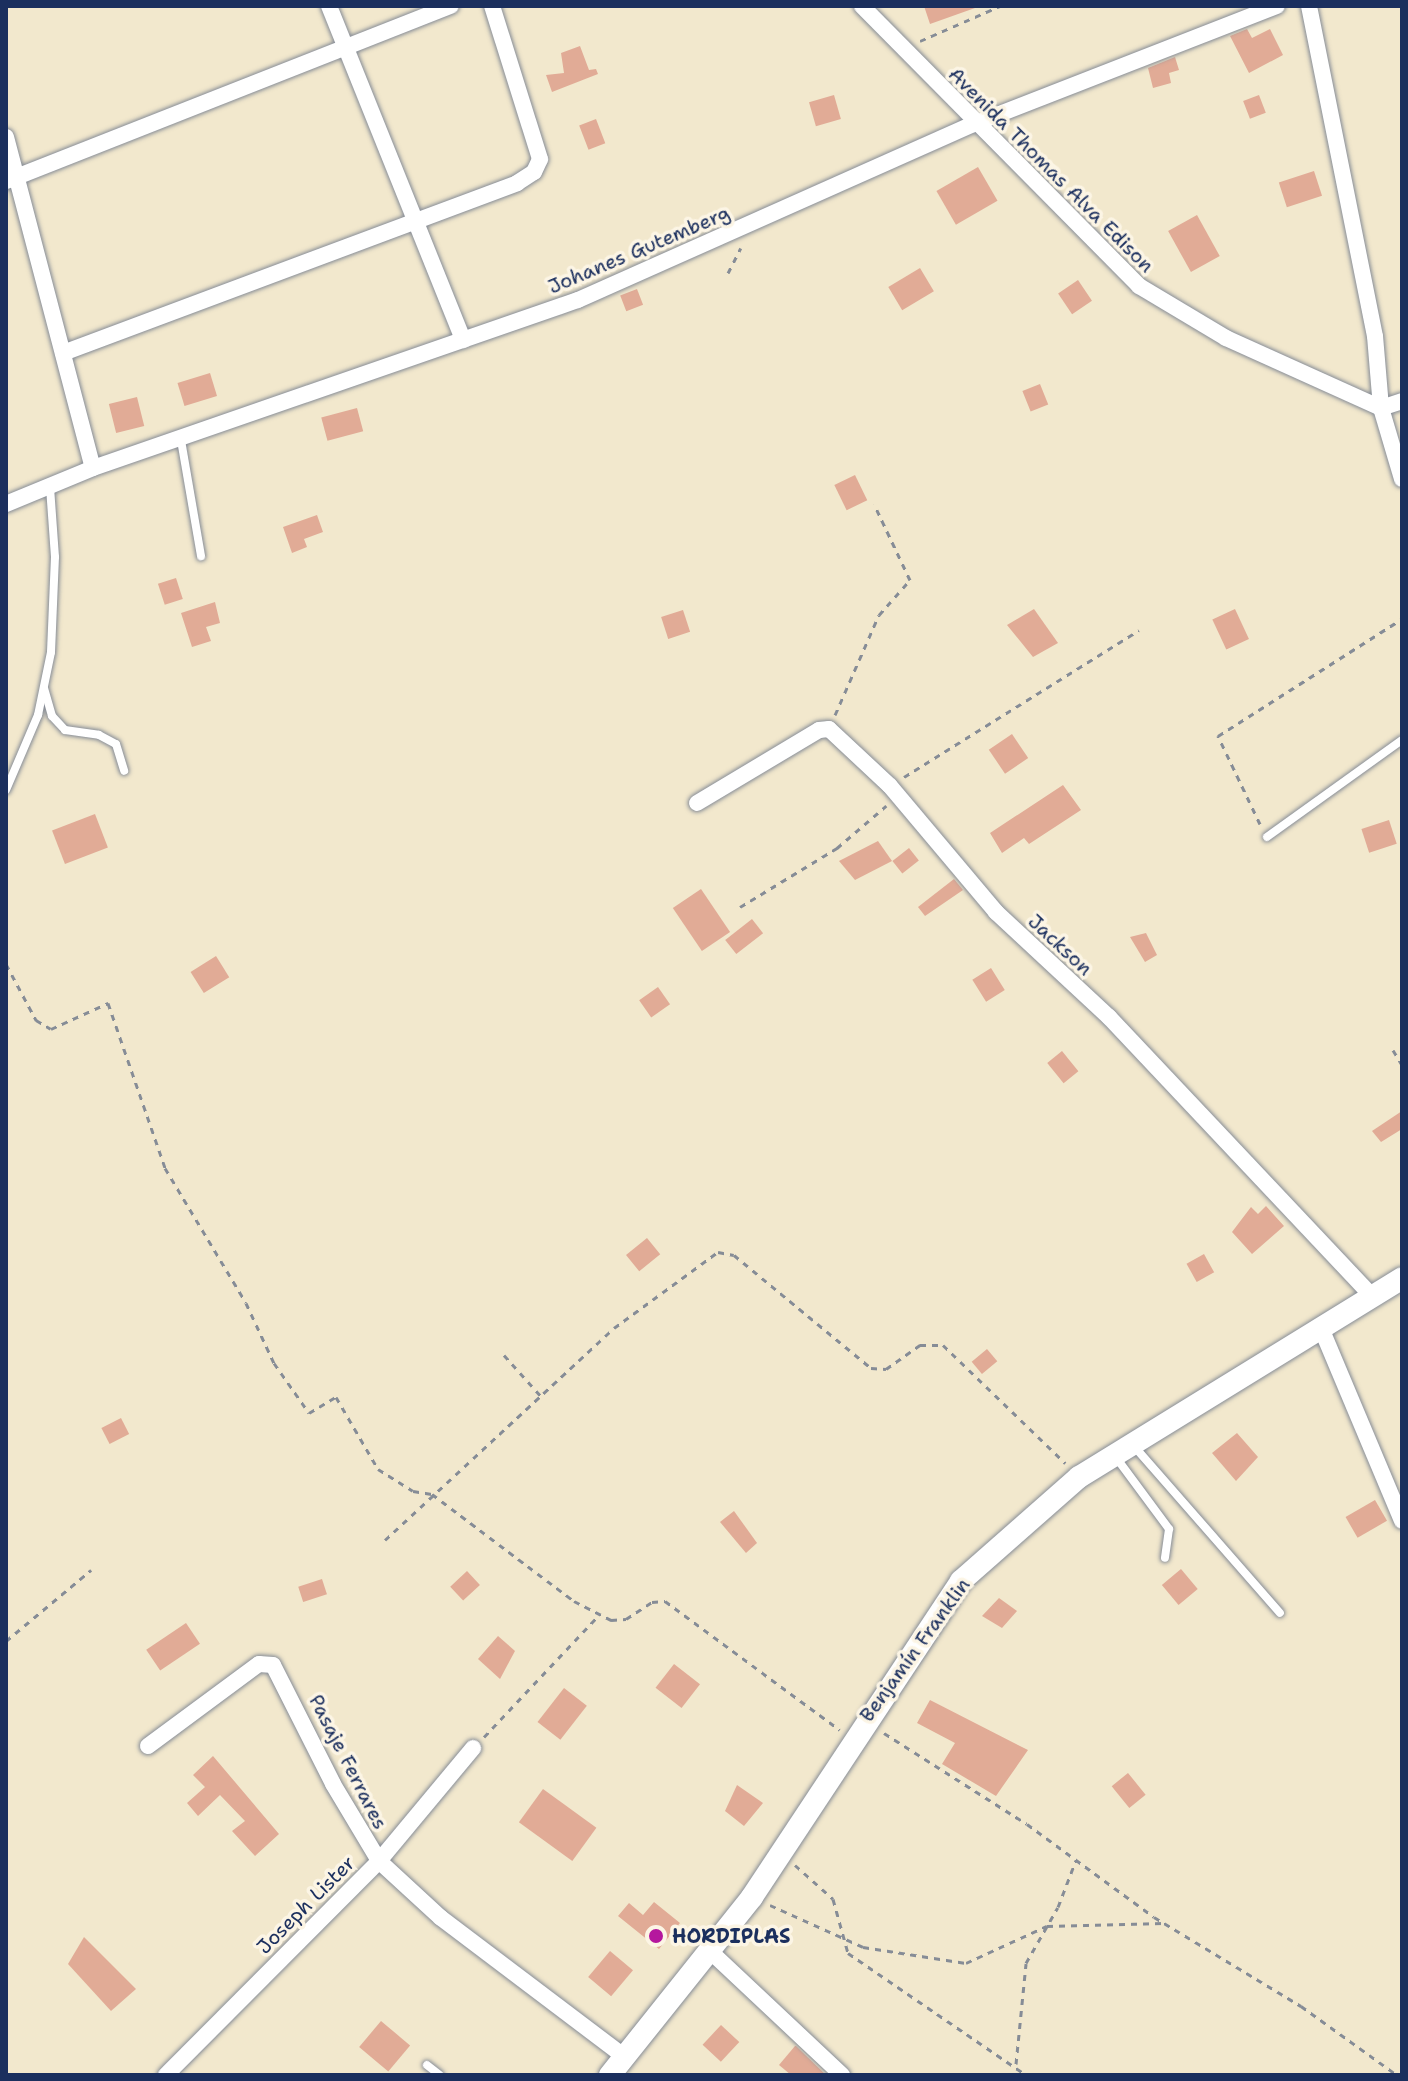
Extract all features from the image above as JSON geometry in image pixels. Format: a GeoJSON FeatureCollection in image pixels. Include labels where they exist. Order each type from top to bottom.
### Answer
{"type":"FeatureCollection","features":[{"type":"Feature","properties":{"kind":"street"},"geometry":{"type":"LineString","coordinates":[[329,6],[463,340]]}},
{"type":"Feature","properties":{"kind":"street"},"geometry":{"type":"LineString","coordinates":[[11,178],[451,6]]}},
{"type":"Feature","properties":{"kind":"street"},"geometry":{"type":"LineString","coordinates":[[63,353],[517,183],[534,172],[540,159],[492,6]]}},
{"type":"Feature","properties":{"kind":"street","name":"Avenida Thomas Alva Edison"},"geometry":{"type":"LineString","coordinates":[[862,6],[974,124],[1139,286],[1215,332],[1381,408]]}},
{"type":"Feature","properties":{"kind":"street","name":"Johanes Gutemberg"},"geometry":{"type":"LineString","coordinates":[[6,504],[93,468],[578,300],[974,124],[1277,6]]}},
{"type":"Feature","properties":{"kind":"street"},"geometry":{"type":"LineString","coordinates":[[1309,6],[1375,336],[1381,408],[1402,479]]}},
{"type":"Feature","properties":{"kind":"street"},"geometry":{"type":"LineString","coordinates":[[6,137],[11,178],[63,353],[93,468]]}},
{"type":"Feature","properties":{"kind":"street"},"geometry":{"type":"LineString","coordinates":[[1381,408],[1402,401]]}},
{"type":"Feature","properties":{"kind":"street"},"geometry":{"type":"LineString","coordinates":[[697,803],[819,730],[829,729]]}},
{"type":"Feature","properties":{"kind":"street","name":"Jackson"},"geometry":{"type":"LineString","coordinates":[[829,729],[894,791],[996,912],[1109,1017],[1373,1297]]}},
{"type":"Feature","properties":{"kind":"street","name":"Benjamín Franklin"},"geometry":{"type":"LineString","coordinates":[[610,2075],[752,1897],[859,1730],[961,1581],[1079,1477],[1402,1278]]}},
{"type":"Feature","properties":{"kind":"street"},"geometry":{"type":"LineString","coordinates":[[1321,1328],[1402,1521]]}},
{"type":"Feature","properties":{"kind":"street","name":"Pasaje Ferrares"},"geometry":{"type":"LineString","coordinates":[[148,1746],[259,1664],[273,1665],[333,1784],[379,1861],[441,1918],[625,2057]]}},
{"type":"Feature","properties":{"kind":"street","name":"Joseph Lister"},"geometry":{"type":"LineString","coordinates":[[166,2075],[379,1861],[473,1748]]}},
{"type":"Feature","properties":{"kind":"street"},"geometry":{"type":"LineString","coordinates":[[711,1952],[842,2075]]}},
{"type":"Feature","properties":{"kind":"lane"},"geometry":{"type":"LineString","coordinates":[[181,440],[201,556]]}},
{"type":"Feature","properties":{"kind":"lane"},"geometry":{"type":"LineString","coordinates":[[6,790],[20,767],[44,688],[51,652],[55,557],[50,486]]}},
{"type":"Feature","properties":{"kind":"lane"},"geometry":{"type":"LineString","coordinates":[[44,688],[52,716],[65,730],[99,735],[116,744],[124,771]]}},
{"type":"Feature","properties":{"kind":"lane"},"geometry":{"type":"LineString","coordinates":[[1267,837],[1402,740]]}},
{"type":"Feature","properties":{"kind":"lane"},"geometry":{"type":"LineString","coordinates":[[1123,1450],[1169,1529],[1165,1558]]}},
{"type":"Feature","properties":{"kind":"lane"},"geometry":{"type":"LineString","coordinates":[[1123,1450],[1280,1613]]}},
{"type":"Feature","properties":{"kind":"lane"},"geometry":{"type":"LineString","coordinates":[[427,2065],[440,2075]]}},
{"type":"Feature","properties":{"kind":"path"},"geometry":{"type":"LineString","coordinates":[[902,49],[1000,6]]}},
{"type":"Feature","properties":{"kind":"path"},"geometry":{"type":"LineString","coordinates":[[728,273],[741,248],[742,228]]}},
{"type":"Feature","properties":{"kind":"path"},"geometry":{"type":"LineString","coordinates":[[829,729],[879,615],[910,580],[874,504]]}},
{"type":"Feature","properties":{"kind":"path"},"geometry":{"type":"LineString","coordinates":[[1267,837],[1218,736],[1402,619]]}},
{"type":"Feature","properties":{"kind":"path"},"geometry":{"type":"LineString","coordinates":[[740,907],[837,848],[894,791],[1139,630]]}},
{"type":"Feature","properties":{"kind":"path"},"geometry":{"type":"LineString","coordinates":[[6,964],[36,1020],[51,1029],[108,1003],[165,1168],[246,1303],[274,1363],[309,1413],[336,1397],[378,1469],[413,1491],[432,1494],[597,1616],[626,1619],[652,1602],[665,1601],[859,1730],[1076,1860],[1164,1923],[1301,2006],[1397,2075]]}},
{"type":"Feature","properties":{"kind":"path"},"geometry":{"type":"LineString","coordinates":[[1393,1050],[1402,1065]]}},
{"type":"Feature","properties":{"kind":"path"},"geometry":{"type":"LineString","coordinates":[[385,1540],[614,1328],[718,1252],[734,1255],[871,1368],[886,1369],[920,1345],[951,1350],[1079,1477]]}},
{"type":"Feature","properties":{"kind":"path"},"geometry":{"type":"LineString","coordinates":[[504,1355],[540,1395]]}},
{"type":"Feature","properties":{"kind":"path"},"geometry":{"type":"LineString","coordinates":[[6,1641],[91,1570]]}},
{"type":"Feature","properties":{"kind":"path"},"geometry":{"type":"LineString","coordinates":[[473,1748],[597,1616]]}},
{"type":"Feature","properties":{"kind":"path"},"geometry":{"type":"LineString","coordinates":[[781,1852],[833,1899],[848,1953],[1016,2064],[1026,2075]]}},
{"type":"Feature","properties":{"kind":"path"},"geometry":{"type":"LineString","coordinates":[[1016,2064],[1026,1963],[1047,1926],[1076,1860]]}},
{"type":"Feature","properties":{"kind":"path"},"geometry":{"type":"LineString","coordinates":[[752,1897],[863,1947],[966,1963],[1047,1926],[1164,1923]]}},
{"type":"Feature","properties":{"kind":"building"},"geometry":{"type":"Polygon","coordinates":[[[924,6],[975,6],[975,8],[930,24],[924,6]]]}},
{"type":"Feature","properties":{"kind":"building"},"geometry":{"type":"Polygon","coordinates":[[[1247,29],[1252,38],[1270,29],[1283,55],[1249,73],[1230,36],[1247,29]]]}},
{"type":"Feature","properties":{"kind":"building"},"geometry":{"type":"Polygon","coordinates":[[[580,46],[589,70],[596,69],[598,74],[552,92],[546,75],[564,73],[561,53],[580,46]]]}},
{"type":"Feature","properties":{"kind":"building"},"geometry":{"type":"Polygon","coordinates":[[[1175,57],[1179,70],[1169,73],[1171,83],[1153,88],[1148,68],[1175,57]]]}},
{"type":"Feature","properties":{"kind":"building"},"geometry":{"type":"Polygon","coordinates":[[[834,95],[841,119],[816,126],[809,102],[834,95]]]}},
{"type":"Feature","properties":{"kind":"building"},"geometry":{"type":"Polygon","coordinates":[[[1259,95],[1266,113],[1250,119],[1243,101],[1259,95]]]}},
{"type":"Feature","properties":{"kind":"building"},"geometry":{"type":"Polygon","coordinates":[[[596,119],[605,143],[589,150],[579,125],[596,119]]]}},
{"type":"Feature","properties":{"kind":"building"},"geometry":{"type":"Polygon","coordinates":[[[978,167],[998,201],[956,225],[936,191],[978,167]]]}},
{"type":"Feature","properties":{"kind":"building"},"geometry":{"type":"Polygon","coordinates":[[[1314,171],[1322,196],[1287,207],[1279,182],[1314,171]]]}},
{"type":"Feature","properties":{"kind":"building"},"geometry":{"type":"Polygon","coordinates":[[[1197,215],[1220,256],[1191,272],[1168,231],[1197,215]]]}},
{"type":"Feature","properties":{"kind":"building"},"geometry":{"type":"Polygon","coordinates":[[[920,268],[934,291],[902,310],[888,287],[920,268]]]}},
{"type":"Feature","properties":{"kind":"building"},"geometry":{"type":"Polygon","coordinates":[[[1078,280],[1092,301],[1072,314],[1058,293],[1078,280]]]}},
{"type":"Feature","properties":{"kind":"building"},"geometry":{"type":"Polygon","coordinates":[[[637,289],[643,305],[626,311],[620,295],[637,289]]]}},
{"type":"Feature","properties":{"kind":"building"},"geometry":{"type":"Polygon","coordinates":[[[210,373],[217,396],[185,406],[177,383],[210,373]]]}},
{"type":"Feature","properties":{"kind":"building"},"geometry":{"type":"Polygon","coordinates":[[[1040,384],[1048,404],[1031,412],[1022,391],[1040,384]]]}},
{"type":"Feature","properties":{"kind":"building"},"geometry":{"type":"Polygon","coordinates":[[[137,397],[144,426],[116,433],[109,404],[137,397]]]}},
{"type":"Feature","properties":{"kind":"building"},"geometry":{"type":"Polygon","coordinates":[[[357,408],[363,431],[327,441],[321,418],[357,408]]]}},
{"type":"Feature","properties":{"kind":"building"},"geometry":{"type":"Polygon","coordinates":[[[855,475],[867,500],[847,510],[834,485],[855,475]]]}},
{"type":"Feature","properties":{"kind":"building"},"geometry":{"type":"Polygon","coordinates":[[[317,515],[323,532],[304,539],[307,547],[292,553],[283,527],[317,515]]]}},
{"type":"Feature","properties":{"kind":"building"},"geometry":{"type":"Polygon","coordinates":[[[176,578],[183,599],[165,605],[158,584],[176,578]]]}},
{"type":"Feature","properties":{"kind":"building"},"geometry":{"type":"Polygon","coordinates":[[[215,602],[220,623],[206,627],[211,641],[192,647],[181,613],[215,602]]]}},
{"type":"Feature","properties":{"kind":"building"},"geometry":{"type":"Polygon","coordinates":[[[1034,609],[1058,643],[1033,657],[1007,625],[1034,609]]]}},
{"type":"Feature","properties":{"kind":"building"},"geometry":{"type":"Polygon","coordinates":[[[1235,609],[1249,639],[1226,649],[1212,620],[1235,609]]]}},
{"type":"Feature","properties":{"kind":"building"},"geometry":{"type":"Polygon","coordinates":[[[683,610],[690,632],[668,639],[661,617],[683,610]]]}},
{"type":"Feature","properties":{"kind":"building"},"geometry":{"type":"Polygon","coordinates":[[[1012,734],[1028,758],[1005,774],[989,750],[1012,734]]]}},
{"type":"Feature","properties":{"kind":"building"},"geometry":{"type":"Polygon","coordinates":[[[1063,785],[1081,810],[1029,844],[1024,838],[1002,853],[990,833],[1063,785]]]}},
{"type":"Feature","properties":{"kind":"building"},"geometry":{"type":"Polygon","coordinates":[[[95,814],[108,848],[65,864],[52,830],[95,814]]]}},
{"type":"Feature","properties":{"kind":"building"},"geometry":{"type":"Polygon","coordinates":[[[1389,820],[1397,844],[1369,853],[1361,829],[1389,820]]]}},
{"type":"Feature","properties":{"kind":"building"},"geometry":{"type":"Polygon","coordinates":[[[878,841],[892,861],[855,880],[839,861],[878,841]]]}},
{"type":"Feature","properties":{"kind":"building"},"geometry":{"type":"Polygon","coordinates":[[[909,848],[919,861],[902,874],[892,861],[909,848]]]}},
{"type":"Feature","properties":{"kind":"building"},"geometry":{"type":"Polygon","coordinates":[[[954,879],[963,890],[925,916],[918,907],[954,879]]]}},
{"type":"Feature","properties":{"kind":"building"},"geometry":{"type":"Polygon","coordinates":[[[701,889],[730,932],[702,951],[673,908],[701,889]]]}},
{"type":"Feature","properties":{"kind":"building"},"geometry":{"type":"Polygon","coordinates":[[[752,919],[763,933],[736,954],[725,940],[752,919]]]}},
{"type":"Feature","properties":{"kind":"building"},"geometry":{"type":"Polygon","coordinates":[[[1146,933],[1157,955],[1145,962],[1130,937],[1146,933]]]}},
{"type":"Feature","properties":{"kind":"building"},"geometry":{"type":"Polygon","coordinates":[[[216,956],[229,977],[204,993],[191,972],[216,956]]]}},
{"type":"Feature","properties":{"kind":"building"},"geometry":{"type":"Polygon","coordinates":[[[991,968],[1005,990],[986,1002],[972,980],[991,968]]]}},
{"type":"Feature","properties":{"kind":"building"},"geometry":{"type":"Polygon","coordinates":[[[658,987],[670,1004],[651,1017],[639,1000],[658,987]]]}},
{"type":"Feature","properties":{"kind":"building"},"geometry":{"type":"Polygon","coordinates":[[[1062,1051],[1078,1071],[1064,1083],[1047,1063],[1062,1051]]]}},
{"type":"Feature","properties":{"kind":"building"},"geometry":{"type":"Polygon","coordinates":[[[1402,1111],[1402,1129],[1381,1142],[1372,1131],[1402,1111]]]}},
{"type":"Feature","properties":{"kind":"building"},"geometry":{"type":"Polygon","coordinates":[[[1266,1206],[1284,1226],[1252,1254],[1232,1232],[1251,1207],[1258,1214],[1266,1206]]]}},
{"type":"Feature","properties":{"kind":"building"},"geometry":{"type":"Polygon","coordinates":[[[647,1238],[660,1254],[639,1271],[626,1255],[647,1238]]]}},
{"type":"Feature","properties":{"kind":"building"},"geometry":{"type":"Polygon","coordinates":[[[1204,1254],[1214,1272],[1197,1282],[1187,1264],[1204,1254]]]}},
{"type":"Feature","properties":{"kind":"building"},"geometry":{"type":"Polygon","coordinates":[[[987,1349],[997,1361],[982,1374],[972,1362],[987,1349]]]}},
{"type":"Feature","properties":{"kind":"building"},"geometry":{"type":"Polygon","coordinates":[[[121,1418],[129,1434],[110,1444],[101,1428],[121,1418]]]}},
{"type":"Feature","properties":{"kind":"building"},"geometry":{"type":"Polygon","coordinates":[[[1237,1433],[1258,1457],[1236,1481],[1212,1453],[1237,1433]]]}},
{"type":"Feature","properties":{"kind":"building"},"geometry":{"type":"Polygon","coordinates":[[[1375,1500],[1387,1521],[1358,1538],[1346,1517],[1375,1500]]]}},
{"type":"Feature","properties":{"kind":"building"},"geometry":{"type":"Polygon","coordinates":[[[734,1511],[757,1543],[746,1553],[720,1522],[734,1511]]]}},
{"type":"Feature","properties":{"kind":"building"},"geometry":{"type":"Polygon","coordinates":[[[1181,1569],[1198,1589],[1179,1605],[1162,1585],[1181,1569]]]}},
{"type":"Feature","properties":{"kind":"building"},"geometry":{"type":"Polygon","coordinates":[[[467,1571],[480,1585],[463,1601],[450,1587],[467,1571]]]}},
{"type":"Feature","properties":{"kind":"building"},"geometry":{"type":"Polygon","coordinates":[[[322,1579],[327,1594],[303,1602],[298,1587],[322,1579]]]}},
{"type":"Feature","properties":{"kind":"building"},"geometry":{"type":"Polygon","coordinates":[[[999,1598],[1017,1611],[1002,1628],[982,1616],[999,1598]]]}},
{"type":"Feature","properties":{"kind":"building"},"geometry":{"type":"Polygon","coordinates":[[[186,1623],[200,1644],[160,1671],[146,1650],[186,1623]]]}},
{"type":"Feature","properties":{"kind":"building"},"geometry":{"type":"Polygon","coordinates":[[[498,1636],[515,1651],[500,1679],[478,1659],[498,1636]]]}},
{"type":"Feature","properties":{"kind":"building"},"geometry":{"type":"Polygon","coordinates":[[[674,1664],[700,1684],[682,1708],[656,1688],[674,1664]]]}},
{"type":"Feature","properties":{"kind":"building"},"geometry":{"type":"Polygon","coordinates":[[[564,1688],[587,1706],[560,1740],[538,1722],[564,1688]]]}},
{"type":"Feature","properties":{"kind":"building"},"geometry":{"type":"Polygon","coordinates":[[[930,1700],[1028,1750],[996,1796],[942,1764],[955,1743],[917,1723],[930,1700]]]}},
{"type":"Feature","properties":{"kind":"building"},"geometry":{"type":"Polygon","coordinates":[[[213,1756],[279,1834],[255,1856],[232,1831],[245,1821],[220,1795],[198,1816],[187,1803],[205,1787],[193,1775],[213,1756]]]}},
{"type":"Feature","properties":{"kind":"building"},"geometry":{"type":"Polygon","coordinates":[[[1128,1773],[1146,1795],[1129,1808],[1112,1786],[1128,1773]]]}},
{"type":"Feature","properties":{"kind":"building"},"geometry":{"type":"Polygon","coordinates":[[[737,1785],[763,1803],[744,1826],[725,1811],[737,1785]]]}},
{"type":"Feature","properties":{"kind":"building"},"geometry":{"type":"Polygon","coordinates":[[[543,1789],[596,1828],[572,1861],[519,1822],[543,1789]]]}},
{"type":"Feature","properties":{"kind":"building","name":"HORDIPLAS"},"geometry":{"type":"Polygon","coordinates":[[[654,1902],[680,1923],[659,1949],[618,1916],[629,1903],[643,1915],[654,1902]]]}},
{"type":"Feature","properties":{"kind":"building"},"geometry":{"type":"Polygon","coordinates":[[[84,1937],[136,1989],[111,2011],[68,1964],[84,1937]]]}},
{"type":"Feature","properties":{"kind":"building"},"geometry":{"type":"Polygon","coordinates":[[[610,1951],[633,1970],[611,1996],[588,1977],[610,1951]]]}},
{"type":"Feature","properties":{"kind":"building"},"geometry":{"type":"Polygon","coordinates":[[[381,2021],[410,2045],[388,2071],[359,2047],[381,2021]]]}},
{"type":"Feature","properties":{"kind":"building"},"geometry":{"type":"Polygon","coordinates":[[[721,2025],[739,2042],[721,2062],[703,2045],[721,2025]]]}},
{"type":"Feature","properties":{"kind":"building"},"geometry":{"type":"Polygon","coordinates":[[[795,2046],[826,2075],[791,2075],[779,2065],[795,2046]]]}},
{"type":"Feature","properties":{"kind":"place","name":"HORDIPLAS"},"geometry":{"type":"Point","coordinates":[656,1936]}}]}
